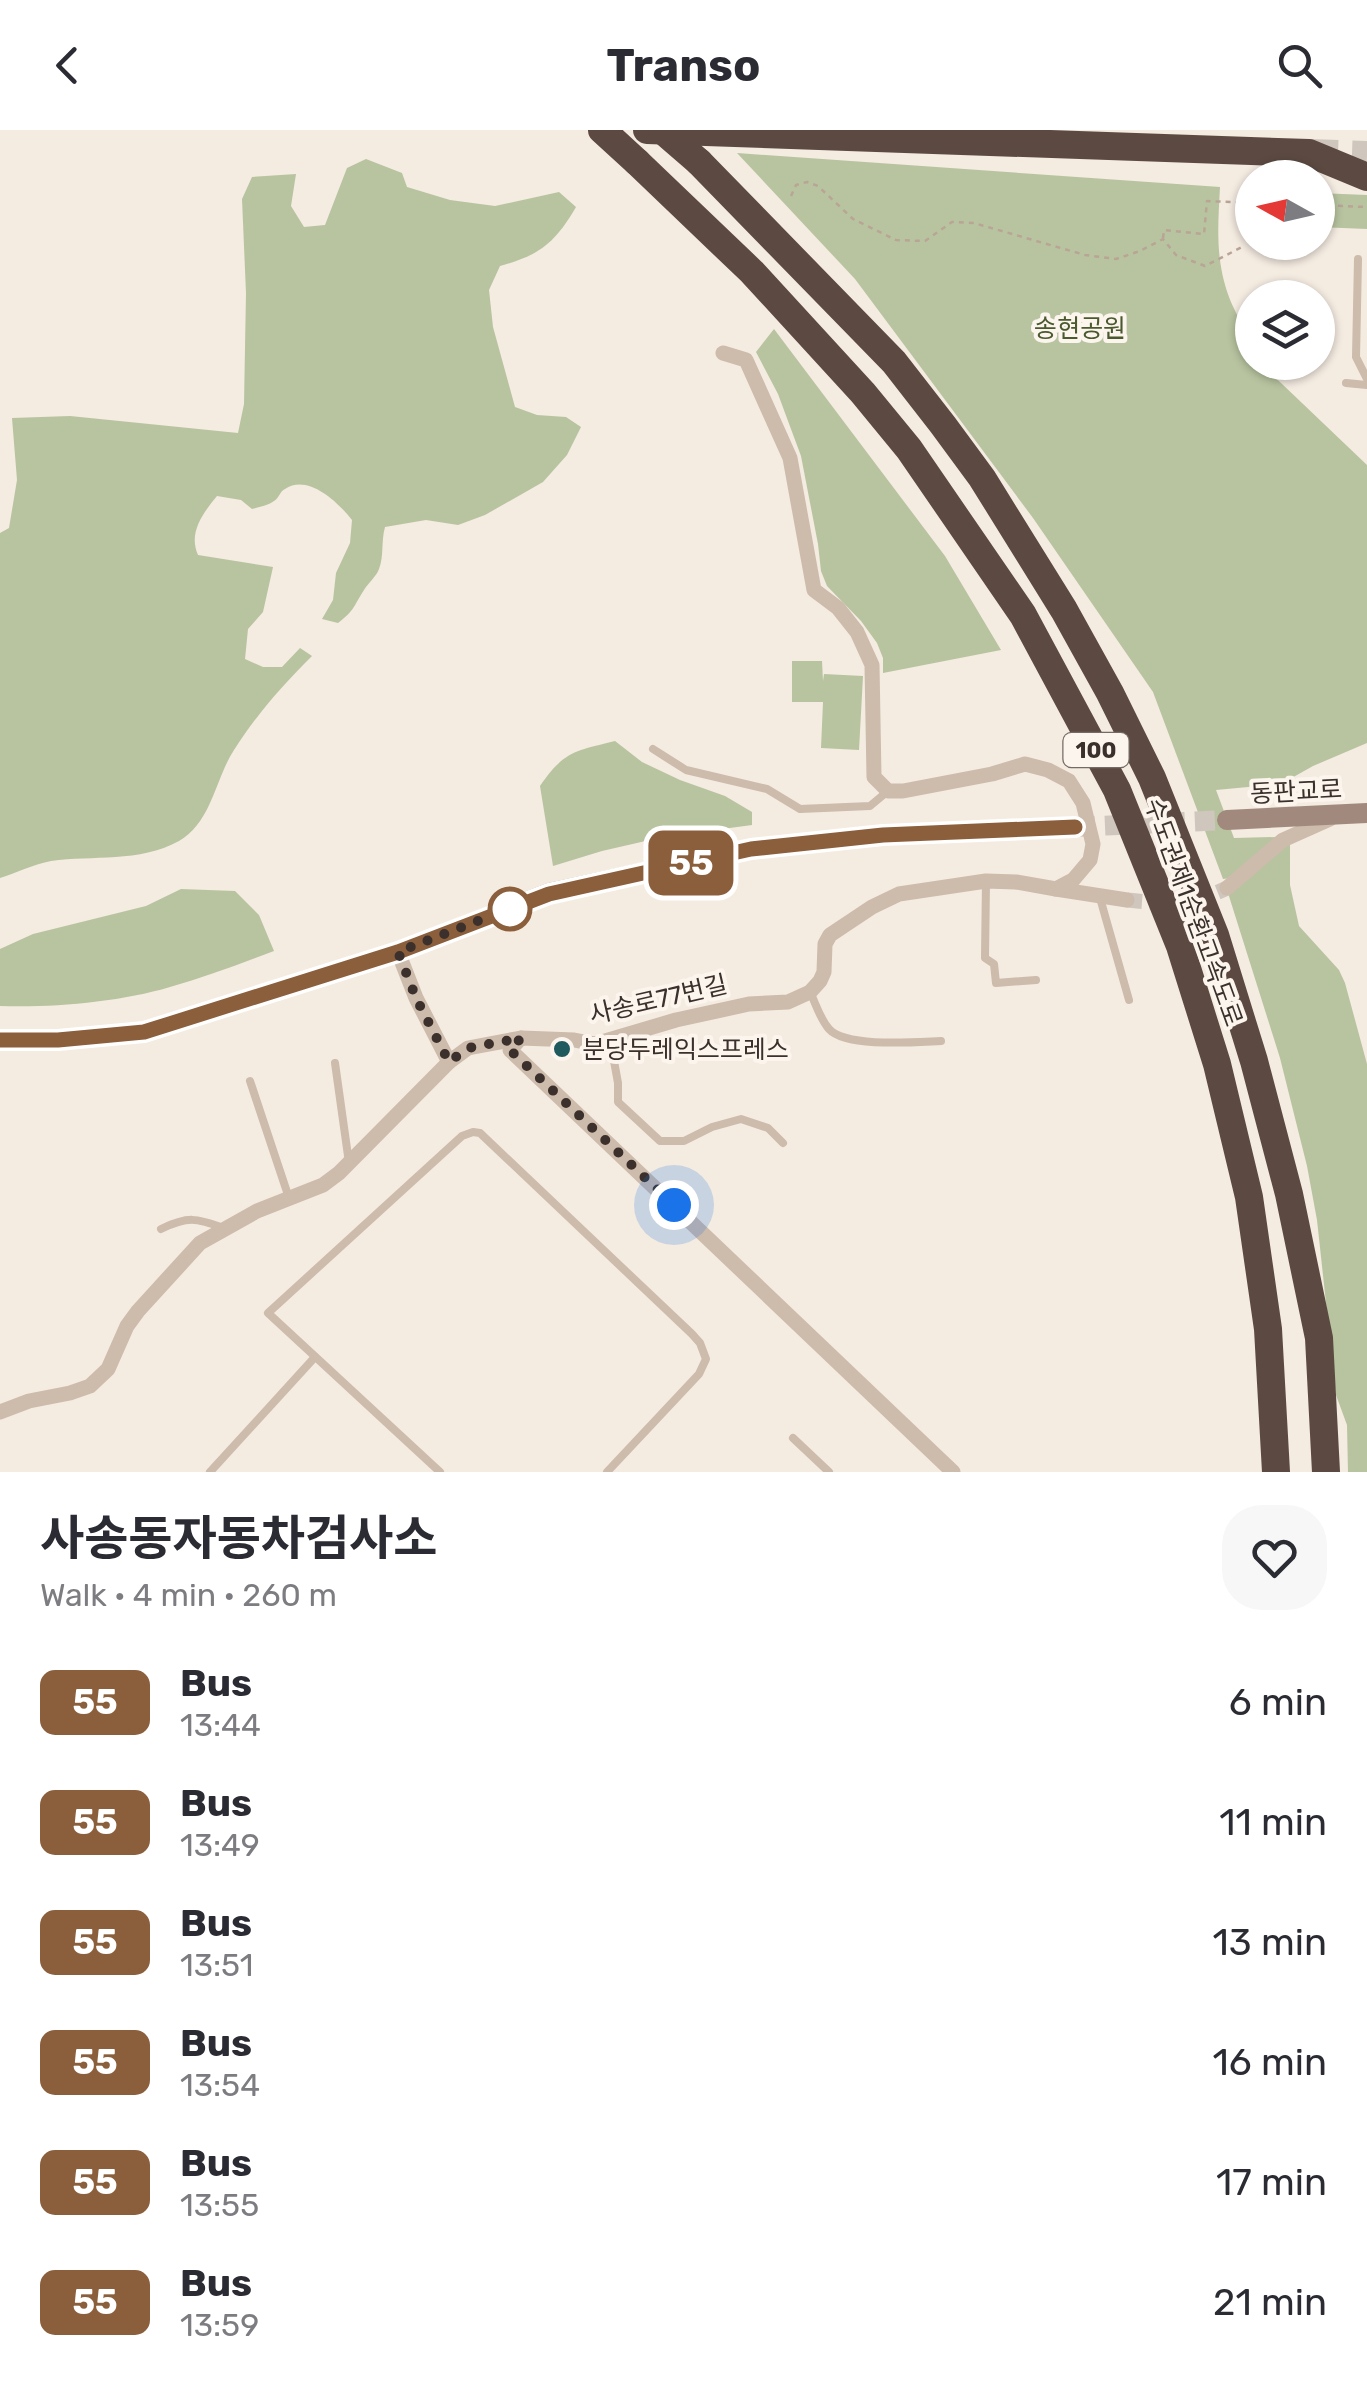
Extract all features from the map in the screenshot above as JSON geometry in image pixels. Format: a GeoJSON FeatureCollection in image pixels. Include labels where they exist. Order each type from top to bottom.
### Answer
{"type":"FeatureCollection","features":[{"type":"Feature","properties":{"kind":"highway","name":"수도권제1순환고속도로"},"geometry":{"type":"LineString","coordinates":[[602,130],[752,272],[909,448],[1023,615],[1117,790],[1180,946],[1217,1064],[1249,1197],[1268,1328],[1276,1472]]}},
{"type":"Feature","properties":{"kind":"highway"},"geometry":{"type":"LineString","coordinates":[[648,130],[1309,153],[1367,177]]}},
{"type":"Feature","properties":{"kind":"highway","name":"수도권제1순환고속도로"},"geometry":{"type":"LineString","coordinates":[[662,130],[894,362],[982,478],[1110,693],[1152,778],[1215,935],[1254,1061],[1289,1194],[1319,1338],[1326,1472]]}},
{"type":"Feature","properties":{"kind":"main road","name":"동판교로"},"geometry":{"type":"LineString","coordinates":[[1228,820],[1365,813]]}},
{"type":"Feature","properties":{"kind":"main road"},"geometry":{"type":"LineString","coordinates":[[0,1040],[58,1040],[144,1032],[398,952],[549,894],[751,849],[883,835],[1084,833]]}},
{"type":"Feature","properties":{"kind":"street"},"geometry":{"type":"LineString","coordinates":[[723,353],[746,360],[790,458],[814,590],[838,608],[856,632],[872,665],[874,777],[888,791],[903,791],[1025,764],[1069,781],[1083,803],[1084,833],[1093,850],[1088,864],[1070,883],[1056,888]]}},
{"type":"Feature","properties":{"kind":"street"},"geometry":{"type":"LineString","coordinates":[[1227,888],[1287,837],[1329,819],[1365,813]]}},
{"type":"Feature","properties":{"kind":"street"},"geometry":{"type":"LineString","coordinates":[[810,992],[823,975],[828,938],[872,907],[899,894],[986,881],[1016,882],[1127,900]]}},
{"type":"Feature","properties":{"kind":"street"},"geometry":{"type":"LineString","coordinates":[[398,952],[416,998],[449,1062]]}},
{"type":"Feature","properties":{"kind":"street","name":"사송로77번길"},"geometry":{"type":"LineString","coordinates":[[0,1412],[90,1386],[108,1369],[138,1311],[200,1243],[224,1228],[323,1185],[468,1048],[521,1038],[594,1044],[748,1004],[788,1002],[810,992]]}},
{"type":"Feature","properties":{"kind":"street"},"geometry":{"type":"LineString","coordinates":[[521,1038],[510,1050],[953,1472]]}},
{"type":"Feature","properties":{"kind":"lane"},"geometry":{"type":"LineString","coordinates":[[1346,382],[1367,382],[1356,357],[1358,259]]}},
{"type":"Feature","properties":{"kind":"lane"},"geometry":{"type":"LineString","coordinates":[[652,749],[686,770],[767,789],[800,809],[870,806],[888,791]]}},
{"type":"Feature","properties":{"kind":"lane"},"geometry":{"type":"LineString","coordinates":[[800,809],[806,822]]}},
{"type":"Feature","properties":{"kind":"lane"},"geometry":{"type":"LineString","coordinates":[[986,881],[985,958],[994,964],[996,983],[1036,980]]}},
{"type":"Feature","properties":{"kind":"lane"},"geometry":{"type":"LineString","coordinates":[[1100,898],[1129,1000]]}},
{"type":"Feature","properties":{"kind":"lane"},"geometry":{"type":"LineString","coordinates":[[810,992],[826,1025],[837,1035],[883,1043],[941,1041]]}},
{"type":"Feature","properties":{"kind":"lane"},"geometry":{"type":"LineString","coordinates":[[610,1040],[618,1102],[660,1142],[684,1141],[742,1118],[768,1128],[783,1143]]}},
{"type":"Feature","properties":{"kind":"lane"},"geometry":{"type":"LineString","coordinates":[[335,1064],[349,1163]]}},
{"type":"Feature","properties":{"kind":"lane"},"geometry":{"type":"LineString","coordinates":[[250,1082],[289,1198]]}},
{"type":"Feature","properties":{"kind":"lane"},"geometry":{"type":"LineString","coordinates":[[440,1472],[268,1313],[462,1136],[473,1132],[480,1133],[700,1343],[706,1359],[698,1374],[607,1472]]}},
{"type":"Feature","properties":{"kind":"lane"},"geometry":{"type":"LineString","coordinates":[[161,1229],[194,1218],[224,1228]]}},
{"type":"Feature","properties":{"kind":"lane"},"geometry":{"type":"LineString","coordinates":[[210,1472],[316,1357]]}},
{"type":"Feature","properties":{"kind":"lane"},"geometry":{"type":"LineString","coordinates":[[793,1438],[830,1472]]}},
{"type":"Feature","properties":{"kind":"path"},"geometry":{"type":"LineString","coordinates":[[791,196],[796,186],[807,182],[818,186],[853,219],[896,240],[925,241],[952,222],[974,223],[1085,255],[1116,259],[1163,239]]}},
{"type":"Feature","properties":{"kind":"path"},"geometry":{"type":"LineString","coordinates":[[1235,202],[1208,201],[1204,234],[1164,230],[1163,239],[1176,255],[1205,266],[1235,251]]}},
{"type":"Feature","properties":{"kind":"path"},"geometry":{"type":"LineString","coordinates":[[1335,206],[1367,207]]}},
{"type":"Feature","properties":{"kind":"green space","name":"송현공원"},"geometry":{"type":"Polygon","coordinates":[[[737,153],[1220,187],[1218,242],[1221,269],[1235,310],[1235,380],[1278,380],[1367,465],[1367,743],[1281,784],[1216,790],[1234,838],[1277,837],[1231,878],[1223,879],[1153,692],[1033,518],[855,279],[737,153]]]}},
{"type":"Feature","properties":{"kind":"green space"},"geometry":{"type":"Polygon","coordinates":[[[366,159],[402,173],[407,187],[450,200],[495,206],[559,192],[576,207],[545,246],[500,266],[489,290],[493,327],[515,407],[537,415],[566,417],[581,427],[567,455],[543,482],[485,515],[458,525],[426,520],[385,527],[378,572],[338,623],[322,619],[333,600],[336,573],[350,543],[352,520],[346,513],[322,492],[303,485],[285,489],[276,500],[252,509],[241,500],[217,496],[196,531],[198,555],[273,567],[263,612],[248,629],[245,659],[263,667],[282,667],[300,648],[312,656],[252,724],[228,761],[199,823],[179,841],[148,853],[51,861],[0,878],[0,533],[9,528],[17,480],[12,418],[70,416],[238,433],[244,404],[246,293],[242,199],[252,177],[296,174],[291,206],[304,227],[325,225],[347,168],[366,159]]]}},
{"type":"Feature","properties":{"kind":"green space"},"geometry":{"type":"Polygon","coordinates":[[[1335,194],[1367,195],[1367,229],[1335,228],[1335,194]]]}},
{"type":"Feature","properties":{"kind":"green space"},"geometry":{"type":"Polygon","coordinates":[[[774,329],[945,556],[1001,650],[883,673],[877,643],[827,586],[821,571],[801,456],[778,394],[756,352],[774,329]]]}},
{"type":"Feature","properties":{"kind":"green space"},"geometry":{"type":"Polygon","coordinates":[[[792,661],[822,661],[823,681],[824,674],[863,676],[859,750],[821,748],[823,702],[792,702],[792,661]]]}},
{"type":"Feature","properties":{"kind":"green space"},"geometry":{"type":"Polygon","coordinates":[[[615,741],[642,762],[725,796],[752,812],[752,825],[663,837],[553,866],[540,786],[572,754],[615,741]]]}},
{"type":"Feature","properties":{"kind":"green space"},"geometry":{"type":"Polygon","coordinates":[[[1290,841],[1290,885],[1299,926],[1339,970],[1367,1064],[1367,1472],[1348,1472],[1347,1425],[1336,1395],[1317,1220],[1307,1166],[1280,1058],[1228,893],[1290,841]]]}},
{"type":"Feature","properties":{"kind":"green space"},"geometry":{"type":"Polygon","coordinates":[[[181,889],[235,891],[259,915],[274,951],[130,997],[63,1005],[0,1006],[0,949],[33,934],[146,906],[181,889]]]}},
{"type":"Feature","properties":{"kind":"tunnel"},"geometry":{"type":"LineString","coordinates":[[1310,153],[1367,155]]}},
{"type":"Feature","properties":{"kind":"tunnel"},"geometry":{"type":"LineString","coordinates":[[1075,827],[1227,820]]}},
{"type":"Feature","properties":{"kind":"tunnel"},"geometry":{"type":"LineString","coordinates":[[1127,900],[1178,902],[1227,888]]}},
{"type":"Feature","properties":{"kind":"bus line","name":"55"},"geometry":{"type":"LineString","coordinates":[[0,1040],[58,1040],[144,1032],[398,952],[549,894],[751,849],[883,835],[1075,827]]}},
{"type":"Feature","properties":{"kind":"place","name":"분당두레익스프레스"},"geometry":{"type":"Point","coordinates":[562,1049]}},
{"type":"Feature","properties":{"kind":"route"},"geometry":{"type":"LineString","coordinates":[[510,909],[519,905],[398,952],[416,998],[449,1062],[468,1048],[521,1038],[510,1050],[674,1205]]}}]}
